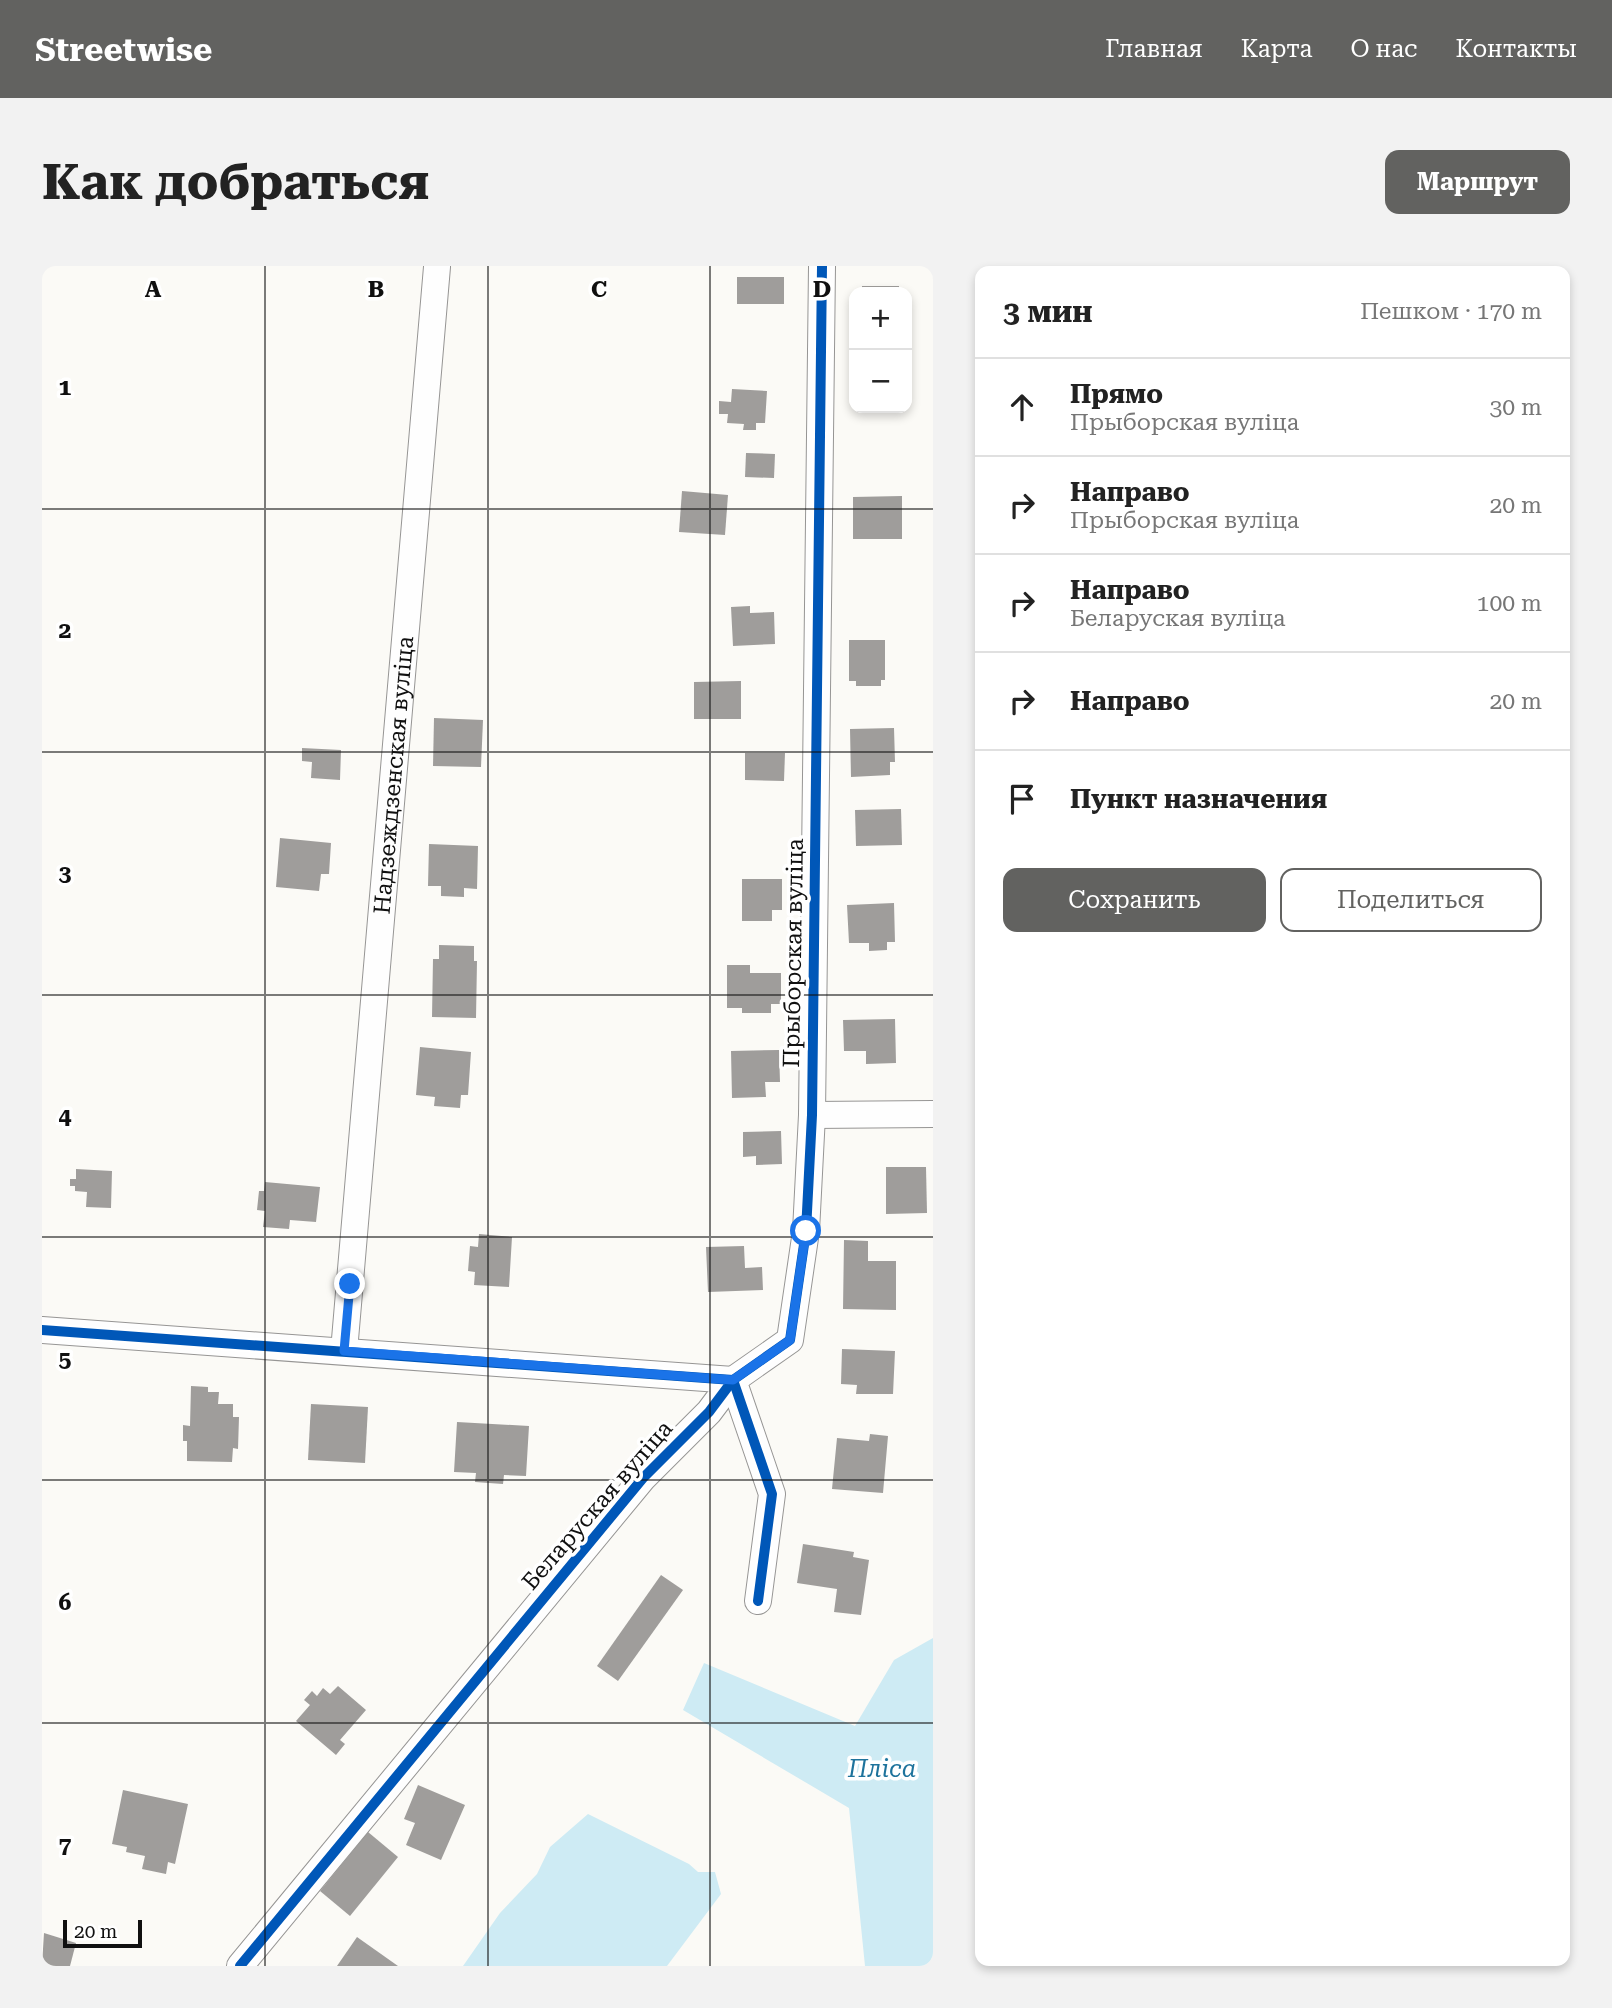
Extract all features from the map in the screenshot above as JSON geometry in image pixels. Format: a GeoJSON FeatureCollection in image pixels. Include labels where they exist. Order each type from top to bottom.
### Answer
{"type":"FeatureCollection","features":[{"type":"Feature","properties":{"kind":"street","name":"Прыборская вуліца"},"geometry":{"type":"LineString","coordinates":[[733,1380],[790,1340],[806,1231],[812,1115],[822,266]]}},
{"type":"Feature","properties":{"kind":"street","name":"Надзеждзенская вуліца"},"geometry":{"type":"LineString","coordinates":[[344,1351],[437,267]]}},
{"type":"Feature","properties":{"kind":"street"},"geometry":{"type":"LineString","coordinates":[[812,1115],[933,1114]]}},
{"type":"Feature","properties":{"kind":"street"},"geometry":{"type":"LineString","coordinates":[[42,1330],[733,1380],[772,1494],[758,1601]]}},
{"type":"Feature","properties":{"kind":"street","name":"Беларуская вуліца"},"geometry":{"type":"LineString","coordinates":[[240,1966],[643,1478],[709,1412],[733,1380]]}},
{"type":"Feature","properties":{"kind":"water","name":"Пліса"},"geometry":{"type":"Polygon","coordinates":[[[933,1638],[933,1966],[865,1966],[849,1808],[683,1710],[704,1663],[855,1726],[894,1660],[933,1638]]]}},
{"type":"Feature","properties":{"kind":"water"},"geometry":{"type":"Polygon","coordinates":[[[588,1814],[689,1864],[698,1872],[715,1872],[721,1894],[667,1966],[463,1966],[500,1913],[537,1874],[550,1847],[588,1814]]]}},
{"type":"Feature","properties":{"kind":"building"},"geometry":{"type":"Polygon","coordinates":[[[737,277],[784,277],[784,304],[737,304],[737,277]]]}},
{"type":"Feature","properties":{"kind":"building"},"geometry":{"type":"Polygon","coordinates":[[[862,286],[899,286],[899,287],[862,286]]]}},
{"type":"Feature","properties":{"kind":"building"},"geometry":{"type":"Polygon","coordinates":[[[732,389],[767,391],[765,423],[756,423],[756,430],[743,430],[744,424],[727,423],[728,414],[719,414],[719,401],[731,402],[732,389]]]}},
{"type":"Feature","properties":{"kind":"building"},"geometry":{"type":"Polygon","coordinates":[[[746,453],[775,454],[774,478],[745,477],[746,453]]]}},
{"type":"Feature","properties":{"kind":"building"},"geometry":{"type":"Polygon","coordinates":[[[682,491],[728,495],[725,535],[679,532],[682,491]]]}},
{"type":"Feature","properties":{"kind":"building"},"geometry":{"type":"Polygon","coordinates":[[[902,496],[902,539],[853,539],[853,497],[902,496]]]}},
{"type":"Feature","properties":{"kind":"building"},"geometry":{"type":"Polygon","coordinates":[[[750,606],[750,613],[774,612],[775,644],[733,646],[731,607],[750,606]]]}},
{"type":"Feature","properties":{"kind":"building"},"geometry":{"type":"Polygon","coordinates":[[[849,640],[885,640],[885,680],[881,680],[881,686],[856,686],[856,681],[849,681],[849,640]]]}},
{"type":"Feature","properties":{"kind":"building"},"geometry":{"type":"Polygon","coordinates":[[[741,681],[741,719],[694,719],[694,682],[741,681]]]}},
{"type":"Feature","properties":{"kind":"building"},"geometry":{"type":"Polygon","coordinates":[[[434,718],[483,720],[481,767],[433,766],[434,718]]]}},
{"type":"Feature","properties":{"kind":"building"},"geometry":{"type":"Polygon","coordinates":[[[894,728],[895,762],[890,762],[890,775],[851,777],[850,729],[894,728]]]}},
{"type":"Feature","properties":{"kind":"building"},"geometry":{"type":"Polygon","coordinates":[[[302,748],[341,750],[340,780],[311,778],[312,762],[302,761],[302,748]]]}},
{"type":"Feature","properties":{"kind":"building"},"geometry":{"type":"Polygon","coordinates":[[[745,753],[785,753],[784,781],[745,780],[745,753]]]}},
{"type":"Feature","properties":{"kind":"building"},"geometry":{"type":"Polygon","coordinates":[[[901,809],[902,845],[856,846],[855,810],[901,809]]]}},
{"type":"Feature","properties":{"kind":"building"},"geometry":{"type":"Polygon","coordinates":[[[280,838],[331,843],[329,874],[321,874],[319,891],[276,887],[280,838]]]}},
{"type":"Feature","properties":{"kind":"building"},"geometry":{"type":"Polygon","coordinates":[[[429,844],[478,846],[477,889],[464,888],[464,897],[441,896],[441,886],[428,886],[429,844]]]}},
{"type":"Feature","properties":{"kind":"building"},"geometry":{"type":"Polygon","coordinates":[[[742,879],[782,879],[782,910],[772,910],[772,921],[742,921],[742,879]]]}},
{"type":"Feature","properties":{"kind":"building"},"geometry":{"type":"Polygon","coordinates":[[[894,903],[895,942],[887,942],[887,950],[869,951],[869,943],[849,943],[847,905],[894,903]]]}},
{"type":"Feature","properties":{"kind":"building"},"geometry":{"type":"Polygon","coordinates":[[[439,945],[474,946],[474,961],[477,961],[476,1018],[432,1017],[433,959],[439,959],[439,945]]]}},
{"type":"Feature","properties":{"kind":"building"},"geometry":{"type":"Polygon","coordinates":[[[727,965],[750,965],[750,973],[781,973],[781,1004],[771,1004],[771,1013],[742,1013],[742,1008],[727,1008],[727,965]]]}},
{"type":"Feature","properties":{"kind":"building"},"geometry":{"type":"Polygon","coordinates":[[[895,1019],[896,1063],[866,1064],[866,1051],[844,1051],[843,1020],[895,1019]]]}},
{"type":"Feature","properties":{"kind":"building"},"geometry":{"type":"Polygon","coordinates":[[[420,1047],[471,1052],[468,1095],[461,1095],[460,1108],[434,1106],[435,1097],[416,1095],[420,1047]]]}},
{"type":"Feature","properties":{"kind":"building"},"geometry":{"type":"Polygon","coordinates":[[[779,1050],[780,1082],[765,1082],[766,1097],[732,1098],[731,1051],[779,1050]]]}},
{"type":"Feature","properties":{"kind":"building"},"geometry":{"type":"Polygon","coordinates":[[[781,1131],[782,1164],[756,1165],[756,1156],[743,1157],[743,1132],[781,1131]]]}},
{"type":"Feature","properties":{"kind":"building"},"geometry":{"type":"Polygon","coordinates":[[[886,1167],[926,1167],[927,1213],[886,1214],[886,1167]]]}},
{"type":"Feature","properties":{"kind":"building"},"geometry":{"type":"Polygon","coordinates":[[[76,1169],[112,1171],[111,1208],[86,1207],[87,1192],[75,1191],[75,1186],[70,1186],[70,1179],[76,1179],[76,1169]]]}},
{"type":"Feature","properties":{"kind":"building"},"geometry":{"type":"Polygon","coordinates":[[[265,1182],[320,1187],[316,1222],[290,1220],[289,1229],[263,1227],[265,1211],[257,1210],[259,1191],[264,1191],[265,1182]]]}},
{"type":"Feature","properties":{"kind":"building"},"geometry":{"type":"Polygon","coordinates":[[[479,1234],[512,1237],[509,1287],[474,1285],[475,1272],[468,1271],[470,1246],[478,1247],[479,1234]]]}},
{"type":"Feature","properties":{"kind":"building"},"geometry":{"type":"Polygon","coordinates":[[[844,1240],[868,1241],[868,1261],[896,1261],[896,1310],[843,1309],[844,1240]]]}},
{"type":"Feature","properties":{"kind":"building"},"geometry":{"type":"Polygon","coordinates":[[[744,1246],[745,1268],[762,1267],[763,1290],[708,1292],[706,1247],[744,1246]]]}},
{"type":"Feature","properties":{"kind":"building"},"geometry":{"type":"Polygon","coordinates":[[[842,1349],[895,1351],[893,1394],[856,1394],[857,1385],[841,1384],[842,1349]]]}},
{"type":"Feature","properties":{"kind":"building"},"geometry":{"type":"Polygon","coordinates":[[[191,1386],[208,1387],[208,1392],[219,1392],[218,1404],[233,1404],[233,1417],[239,1417],[238,1449],[233,1448],[232,1462],[187,1461],[187,1441],[183,1441],[183,1425],[190,1426],[191,1386]]]}},
{"type":"Feature","properties":{"kind":"building"},"geometry":{"type":"Polygon","coordinates":[[[311,1404],[368,1407],[365,1463],[308,1460],[311,1404]]]}},
{"type":"Feature","properties":{"kind":"building"},"geometry":{"type":"Polygon","coordinates":[[[457,1422],[529,1426],[526,1476],[504,1475],[503,1484],[475,1482],[476,1473],[454,1472],[457,1422]]]}},
{"type":"Feature","properties":{"kind":"building"},"geometry":{"type":"Polygon","coordinates":[[[870,1434],[888,1436],[883,1493],[832,1489],[837,1438],[869,1441],[870,1434]]]}},
{"type":"Feature","properties":{"kind":"building"},"geometry":{"type":"Polygon","coordinates":[[[803,1544],[854,1552],[853,1557],[869,1560],[861,1615],[834,1612],[837,1589],[797,1583],[803,1544]]]}},
{"type":"Feature","properties":{"kind":"building"},"geometry":{"type":"Polygon","coordinates":[[[661,1575],[683,1590],[618,1681],[597,1666],[661,1575]]]}},
{"type":"Feature","properties":{"kind":"building"},"geometry":{"type":"Polygon","coordinates":[[[338,1686],[366,1710],[340,1740],[345,1744],[336,1755],[296,1721],[310,1705],[304,1700],[312,1691],[317,1696],[323,1688],[330,1694],[338,1686]]]}},
{"type":"Feature","properties":{"kind":"building"},"geometry":{"type":"Polygon","coordinates":[[[418,1785],[465,1805],[441,1860],[406,1845],[415,1823],[404,1819],[418,1785]]]}},
{"type":"Feature","properties":{"kind":"building"},"geometry":{"type":"Polygon","coordinates":[[[123,1790],[188,1804],[175,1864],[168,1862],[166,1874],[142,1869],[145,1856],[126,1852],[127,1847],[112,1844],[123,1790]]]}},
{"type":"Feature","properties":{"kind":"building"},"geometry":{"type":"Polygon","coordinates":[[[368,1832],[398,1857],[350,1916],[320,1891],[368,1832]]]}},
{"type":"Feature","properties":{"kind":"building"},"geometry":{"type":"Polygon","coordinates":[[[44,1933],[76,1943],[70,1966],[42,1966],[44,1933]]]}},
{"type":"Feature","properties":{"kind":"building"},"geometry":{"type":"Polygon","coordinates":[[[357,1937],[398,1966],[337,1966],[357,1937]]]}},
{"type":"Feature","properties":{"kind":"cycle path"},"geometry":{"type":"LineString","coordinates":[[758,1601],[772,1494],[733,1380],[790,1340],[806,1231],[812,1115],[822,266]]}},
{"type":"Feature","properties":{"kind":"cycle path"},"geometry":{"type":"LineString","coordinates":[[42,1330],[733,1380],[709,1412],[643,1478],[240,1966]]}},
{"type":"Feature","properties":{"kind":"route"},"geometry":{"type":"LineString","coordinates":[[350,1284],[344,1351],[733,1380],[790,1340],[806,1231]]}}]}
